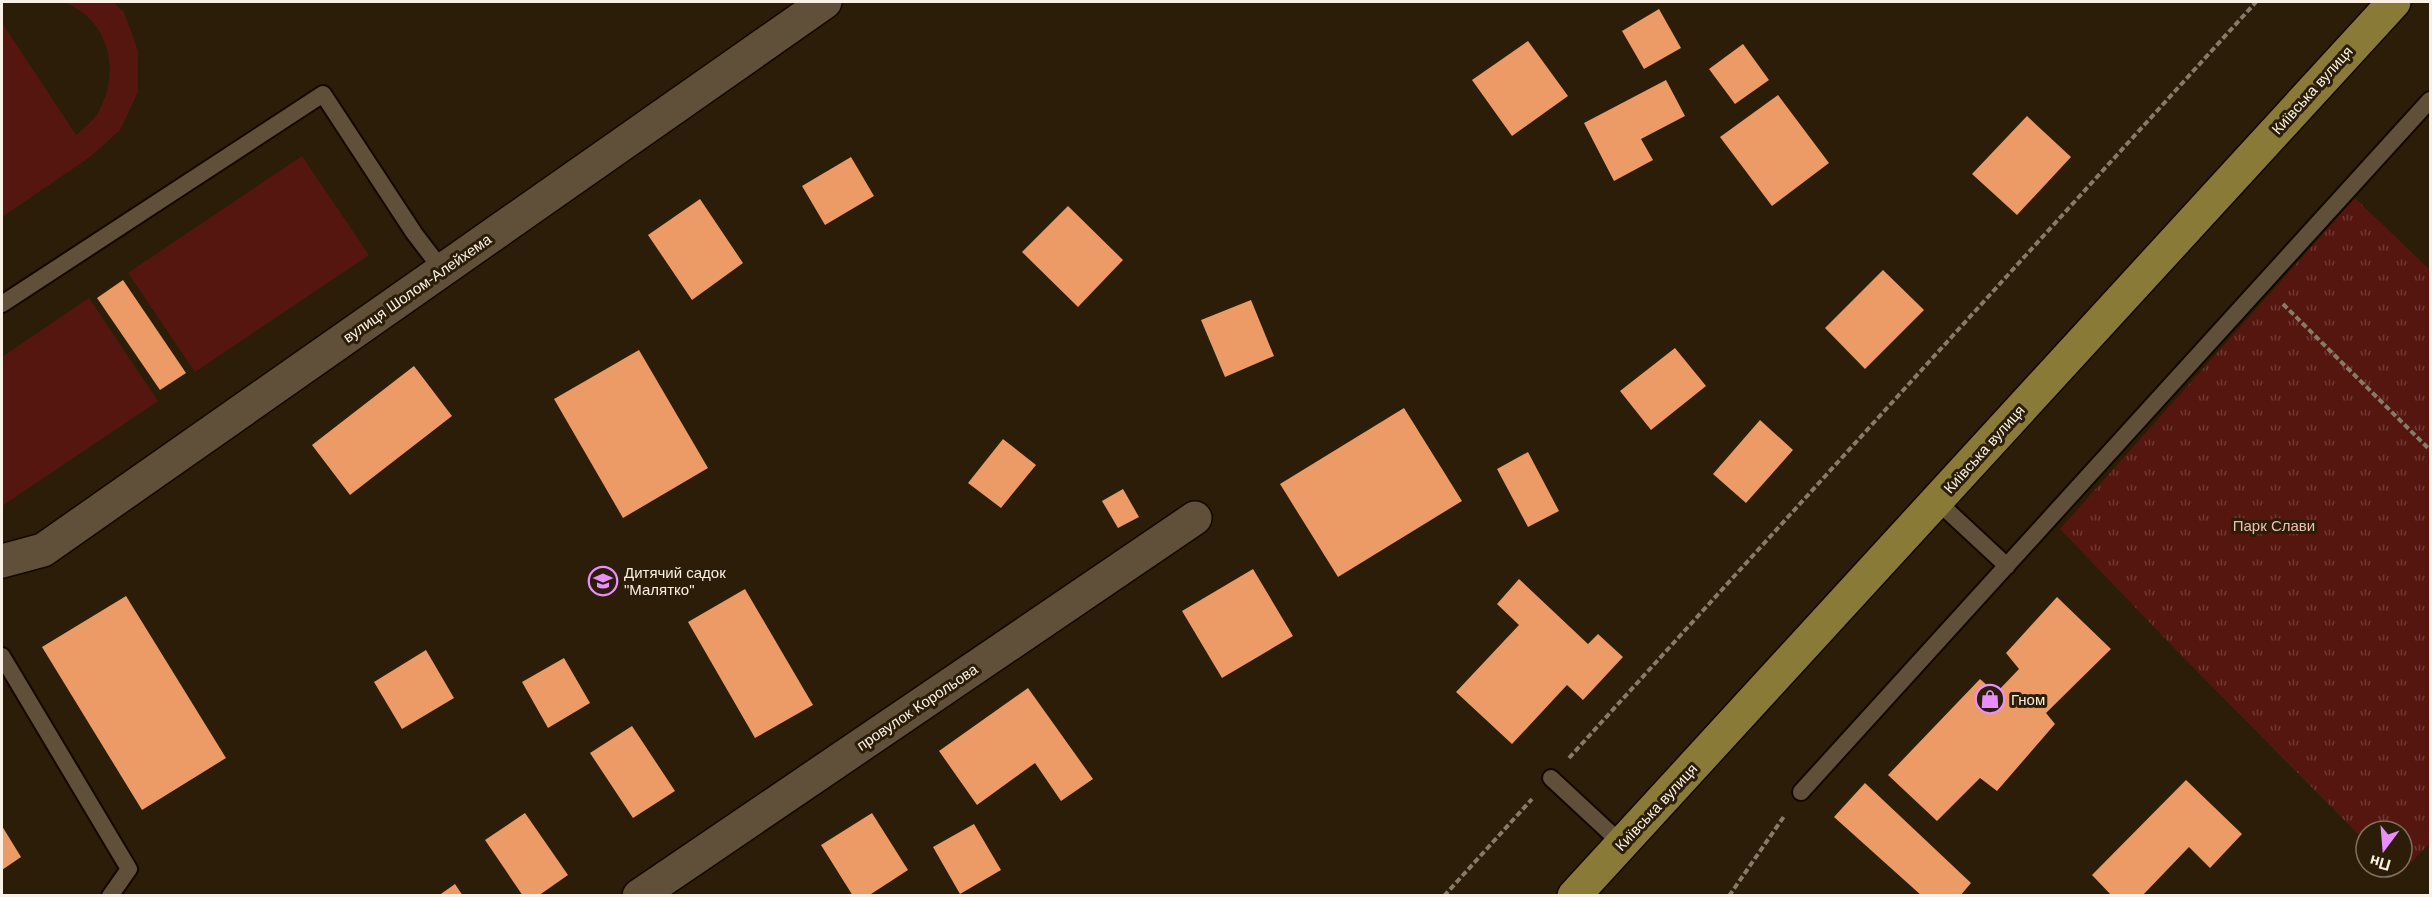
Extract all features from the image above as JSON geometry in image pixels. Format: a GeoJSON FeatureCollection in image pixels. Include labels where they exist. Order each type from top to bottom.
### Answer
{"type":"FeatureCollection","features":[{"type":"Feature","properties":{"kind":"main road","name":"Київська вулиця"},"geometry":{"type":"LineString","coordinates":[[1574,896],[2394,2]]}},
{"type":"Feature","properties":{"kind":"street","name":"вулиця Шолом-Алейхема"},"geometry":{"type":"LineString","coordinates":[[2,561],[43,550],[825,2]]}},
{"type":"Feature","properties":{"kind":"street","name":"провулок Корольова"},"geometry":{"type":"LineString","coordinates":[[639,896],[1196,518]]}},
{"type":"Feature","properties":{"kind":"lane"},"geometry":{"type":"LineString","coordinates":[[2,304],[323,94],[414,233],[443,271]]}},
{"type":"Feature","properties":{"kind":"lane"},"geometry":{"type":"LineString","coordinates":[[1801,792],[2430,100]]}},
{"type":"Feature","properties":{"kind":"lane"},"geometry":{"type":"LineString","coordinates":[[1937,501],[2007,566]]}},
{"type":"Feature","properties":{"kind":"lane"},"geometry":{"type":"LineString","coordinates":[[2,656],[129,869],[110,896]]}},
{"type":"Feature","properties":{"kind":"lane"},"geometry":{"type":"LineString","coordinates":[[1551,778],[1622,844]]}},
{"type":"Feature","properties":{"kind":"path"},"geometry":{"type":"LineString","coordinates":[[1444,896],[2256,2]]}},
{"type":"Feature","properties":{"kind":"path"},"geometry":{"type":"LineString","coordinates":[[2263,284],[2430,450]]}},
{"type":"Feature","properties":{"kind":"path"},"geometry":{"type":"LineString","coordinates":[[1729,896],[1801,792]]}},
{"type":"Feature","properties":{"kind":"green space"},"geometry":{"type":"Polygon","coordinates":[[[64,2],[113,2],[124,12],[138,51],[138,92],[120,130],[90,157],[2,217],[2,23],[76,135],[95,118],[106,95],[109,63],[107,48],[101,34],[92,21],[79,10],[64,2]]]}},
{"type":"Feature","properties":{"kind":"green space"},"geometry":{"type":"Polygon","coordinates":[[[302,156],[369,255],[195,372],[128,273],[302,156]]]}},
{"type":"Feature","properties":{"kind":"green space","name":"Парк Слави"},"geometry":{"type":"Polygon","coordinates":[[[2355,198],[2430,270],[2430,843],[2414,860],[2414,819],[2354,819],[2354,830],[2060,529],[2355,198]]]}},
{"type":"Feature","properties":{"kind":"green space"},"geometry":{"type":"Polygon","coordinates":[[[89,298],[158,401],[2,506],[2,357],[89,298]]]}},
{"type":"Feature","properties":{"kind":"building"},"geometry":{"type":"Polygon","coordinates":[[[1659,9],[1681,48],[1644,69],[1622,31],[1659,9]]]}},
{"type":"Feature","properties":{"kind":"building"},"geometry":{"type":"Polygon","coordinates":[[[1528,41],[1568,96],[1512,136],[1472,80],[1528,41]]]}},
{"type":"Feature","properties":{"kind":"building"},"geometry":{"type":"Polygon","coordinates":[[[1743,44],[1769,80],[1735,104],[1709,69],[1743,44]]]}},
{"type":"Feature","properties":{"kind":"building"},"geometry":{"type":"Polygon","coordinates":[[[1666,80],[1685,116],[1641,139],[1653,160],[1614,181],[1584,123],[1666,80]]]}},
{"type":"Feature","properties":{"kind":"building"},"geometry":{"type":"Polygon","coordinates":[[[1778,95],[1829,163],[1772,206],[1720,137],[1778,95]]]}},
{"type":"Feature","properties":{"kind":"building"},"geometry":{"type":"Polygon","coordinates":[[[2027,116],[2071,157],[2017,215],[1972,174],[2027,116]]]}},
{"type":"Feature","properties":{"kind":"building"},"geometry":{"type":"Polygon","coordinates":[[[851,157],[874,196],[825,225],[802,186],[851,157]]]}},
{"type":"Feature","properties":{"kind":"building"},"geometry":{"type":"Polygon","coordinates":[[[700,199],[743,263],[692,300],[648,235],[700,199]]]}},
{"type":"Feature","properties":{"kind":"building"},"geometry":{"type":"Polygon","coordinates":[[[1068,206],[1123,260],[1078,307],[1022,252],[1068,206]]]}},
{"type":"Feature","properties":{"kind":"building"},"geometry":{"type":"Polygon","coordinates":[[[1883,270],[1924,310],[1865,369],[1825,328],[1883,270]]]}},
{"type":"Feature","properties":{"kind":"building"},"geometry":{"type":"Polygon","coordinates":[[[123,280],[186,373],[160,390],[97,298],[123,280]]]}},
{"type":"Feature","properties":{"kind":"building"},"geometry":{"type":"Polygon","coordinates":[[[1251,300],[1274,356],[1225,377],[1201,320],[1251,300]]]}},
{"type":"Feature","properties":{"kind":"building"},"geometry":{"type":"Polygon","coordinates":[[[1675,348],[1706,386],[1651,430],[1620,391],[1675,348]]]}},
{"type":"Feature","properties":{"kind":"building"},"geometry":{"type":"Polygon","coordinates":[[[639,350],[708,468],[623,518],[554,399],[639,350]]]}},
{"type":"Feature","properties":{"kind":"building"},"geometry":{"type":"Polygon","coordinates":[[[414,366],[452,416],[350,495],[312,445],[414,366]]]}},
{"type":"Feature","properties":{"kind":"building"},"geometry":{"type":"Polygon","coordinates":[[[1404,408],[1462,501],[1338,577],[1280,484],[1404,408]]]}},
{"type":"Feature","properties":{"kind":"building"},"geometry":{"type":"Polygon","coordinates":[[[1760,420],[1793,450],[1746,503],[1713,474],[1760,420]]]}},
{"type":"Feature","properties":{"kind":"building"},"geometry":{"type":"Polygon","coordinates":[[[1003,439],[1036,465],[1001,508],[968,483],[1003,439]]]}},
{"type":"Feature","properties":{"kind":"building"},"geometry":{"type":"Polygon","coordinates":[[[1528,452],[1559,511],[1528,527],[1497,469],[1528,452]]]}},
{"type":"Feature","properties":{"kind":"building"},"geometry":{"type":"Polygon","coordinates":[[[1123,489],[1139,517],[1118,528],[1102,501],[1123,489]]]}},
{"type":"Feature","properties":{"kind":"building"},"geometry":{"type":"Polygon","coordinates":[[[1253,569],[1293,636],[1222,678],[1182,611],[1253,569]]]}},
{"type":"Feature","properties":{"kind":"building"},"geometry":{"type":"Polygon","coordinates":[[[1519,579],[1588,644],[1598,634],[1623,657],[1583,700],[1567,685],[1512,744],[1456,692],[1519,625],[1497,604],[1519,579]]]}},
{"type":"Feature","properties":{"kind":"building"},"geometry":{"type":"Polygon","coordinates":[[[745,589],[813,705],[755,738],[688,622],[745,589]]]}},
{"type":"Feature","properties":{"kind":"building"},"geometry":{"type":"Polygon","coordinates":[[[126,596],[226,758],[142,810],[42,647],[126,596]]]}},
{"type":"Feature","properties":{"kind":"building"},"geometry":{"type":"Polygon","coordinates":[[[2057,597],[2111,649],[2046,713],[2055,724],[1997,791],[1980,778],[1937,821],[1888,775],[1980,679],[1996,693],[2019,669],[2006,653],[2057,597]]]}},
{"type":"Feature","properties":{"kind":"building"},"geometry":{"type":"Polygon","coordinates":[[[426,650],[454,698],[402,729],[374,682],[426,650]]]}},
{"type":"Feature","properties":{"kind":"building"},"geometry":{"type":"Polygon","coordinates":[[[564,658],[590,703],[548,728],[522,682],[564,658]]]}},
{"type":"Feature","properties":{"kind":"building"},"geometry":{"type":"Polygon","coordinates":[[[1028,688],[1093,779],[1061,801],[1035,763],[977,805],[939,751],[1028,688]]]}},
{"type":"Feature","properties":{"kind":"building"},"geometry":{"type":"Polygon","coordinates":[[[632,726],[675,791],[633,818],[590,753],[632,726]]]}},
{"type":"Feature","properties":{"kind":"building"},"geometry":{"type":"Polygon","coordinates":[[[2186,780],[2242,834],[2210,868],[2189,847],[2142,896],[2112,896],[2092,875],[2186,780]]]}},
{"type":"Feature","properties":{"kind":"building"},"geometry":{"type":"Polygon","coordinates":[[[1865,783],[1971,883],[1960,896],[1922,896],[1834,817],[1865,783]]]}},
{"type":"Feature","properties":{"kind":"building"},"geometry":{"type":"Polygon","coordinates":[[[525,813],[568,875],[538,896],[523,896],[485,840],[525,813]]]}},
{"type":"Feature","properties":{"kind":"building"},"geometry":{"type":"Polygon","coordinates":[[[872,813],[908,870],[868,896],[853,896],[821,845],[872,813]]]}},
{"type":"Feature","properties":{"kind":"building"},"geometry":{"type":"Polygon","coordinates":[[[974,824],[1001,870],[960,894],[933,847],[974,824]]]}},
{"type":"Feature","properties":{"kind":"building"},"geometry":{"type":"Polygon","coordinates":[[[2,826],[21,857],[2,870],[2,826]]]}},
{"type":"Feature","properties":{"kind":"building"},"geometry":{"type":"Polygon","coordinates":[[[455,884],[463,896],[438,896],[455,884]]]}},
{"type":"Feature","properties":{"kind":"place","name":"Дитячий садок \"Малятко\""},"geometry":{"type":"Point","coordinates":[603,581]}},
{"type":"Feature","properties":{"kind":"place","name":"Гном"},"geometry":{"type":"Point","coordinates":[1990,699]}}]}
